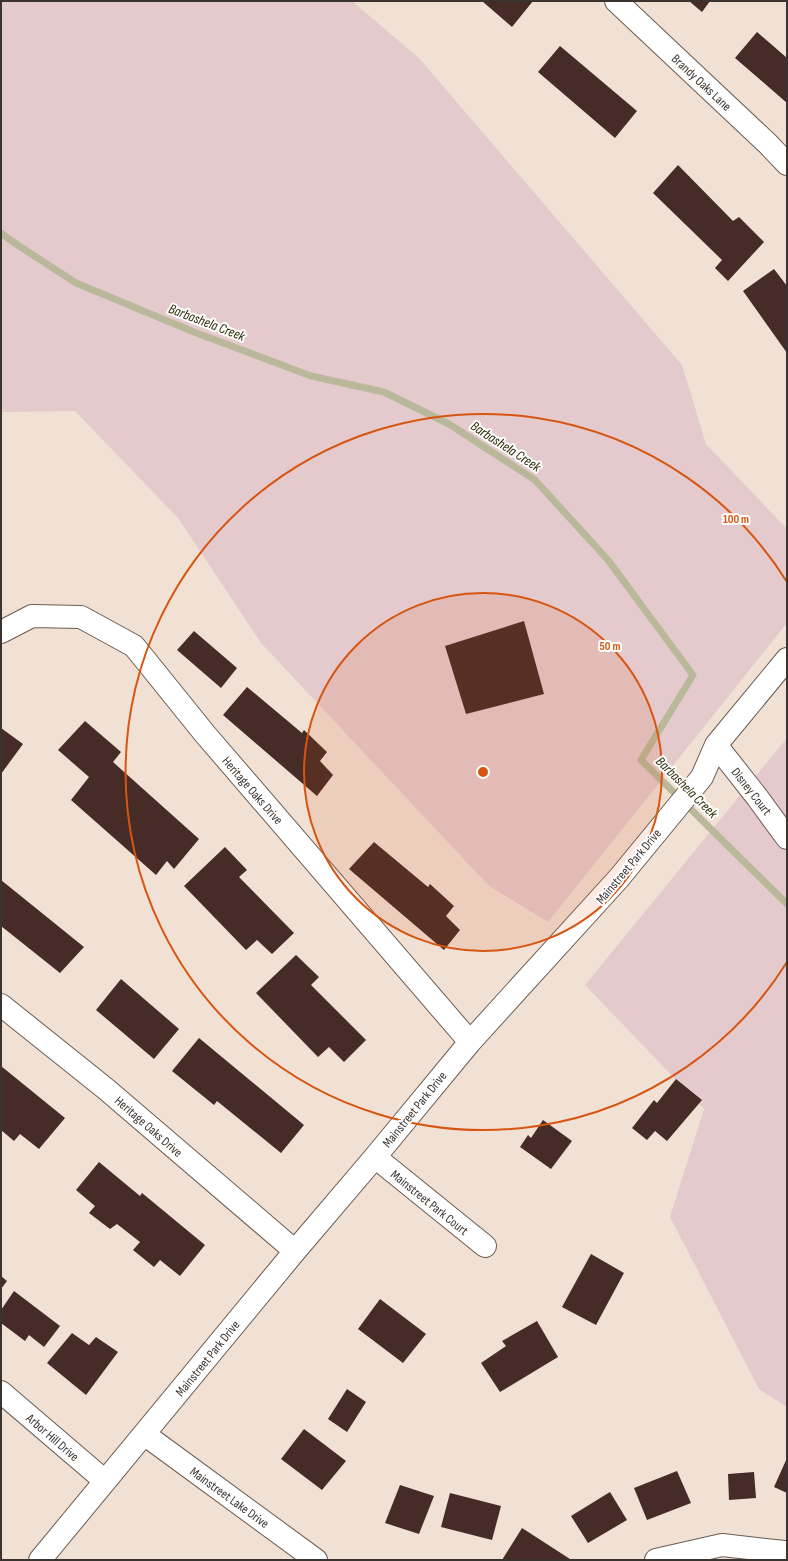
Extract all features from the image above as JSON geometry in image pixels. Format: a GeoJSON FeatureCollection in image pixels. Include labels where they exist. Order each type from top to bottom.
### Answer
{"type":"FeatureCollection","features":[{"type":"Feature","properties":{"kind":"street","name":"Brandy Oaks Lane"},"geometry":{"type":"LineString","coordinates":[[616,1],[768,144],[787,164]]}},
{"type":"Feature","properties":{"kind":"street","name":"Heritage Oaks Drive"},"geometry":{"type":"LineString","coordinates":[[1,632],[32,616],[81,617],[134,646],[205,734],[470,1042]]}},
{"type":"Feature","properties":{"kind":"street","name":"Mainstreet Park Drive"},"geometry":{"type":"LineString","coordinates":[[40,1560],[470,1042],[619,878],[702,777],[716,745],[787,659]]}},
{"type":"Feature","properties":{"kind":"street","name":"Disney Court"},"geometry":{"type":"LineString","coordinates":[[716,745],[757,796],[787,838]]}},
{"type":"Feature","properties":{"kind":"street","name":"Heritage Oaks Drive"},"geometry":{"type":"LineString","coordinates":[[1,1005],[106,1089],[295,1251]]}},
{"type":"Feature","properties":{"kind":"street","name":"Mainstreet Park Court"},"geometry":{"type":"LineString","coordinates":[[375,1157],[485,1246]]}},
{"type":"Feature","properties":{"kind":"street","name":"Arbor Hill Drive"},"geometry":{"type":"LineString","coordinates":[[1,1392],[105,1481]]}},
{"type":"Feature","properties":{"kind":"street","name":"Mainstreet Lake Drive"},"geometry":{"type":"LineString","coordinates":[[144,1434],[316,1560]]}},
{"type":"Feature","properties":{"kind":"street"},"geometry":{"type":"LineString","coordinates":[[656,1560],[722,1545],[784,1552],[787,1554]]}},
{"type":"Feature","properties":{"kind":"shaded area"},"geometry":{"type":"Polygon","coordinates":[[[1,1],[352,1],[419,58],[682,365],[706,444],[787,529],[787,623],[548,922],[489,886],[261,643],[178,518],[75,411],[1,412],[1,1]]]}},
{"type":"Feature","properties":{"kind":"shaded area"},"geometry":{"type":"Polygon","coordinates":[[[787,738],[787,1407],[759,1389],[670,1217],[704,1109],[585,985],[787,738]]]}},
{"type":"Feature","properties":{"kind":"building"},"geometry":{"type":"Polygon","coordinates":[[[482,1],[533,1],[512,27],[482,1]]]}},
{"type":"Feature","properties":{"kind":"building"},"geometry":{"type":"Polygon","coordinates":[[[689,1],[710,1],[702,12],[689,1]]]}},
{"type":"Feature","properties":{"kind":"building"},"geometry":{"type":"Polygon","coordinates":[[[757,32],[787,58],[787,103],[735,58],[757,32]]]}},
{"type":"Feature","properties":{"kind":"building"},"geometry":{"type":"Polygon","coordinates":[[[560,46],[637,111],[615,138],[538,72],[560,46]]]}},
{"type":"Feature","properties":{"kind":"building"},"geometry":{"type":"Polygon","coordinates":[[[678,165],[733,221],[739,217],[764,242],[728,281],[715,268],[722,260],[653,193],[678,165]]]}},
{"type":"Feature","properties":{"kind":"building"},"geometry":{"type":"Polygon","coordinates":[[[774,269],[787,286],[787,353],[743,291],[774,269]]]}},
{"type":"Feature","properties":{"kind":"building"},"geometry":{"type":"Polygon","coordinates":[[[524,621],[544,694],[466,714],[445,646],[524,621]]]}},
{"type":"Feature","properties":{"kind":"building"},"geometry":{"type":"Polygon","coordinates":[[[194,631],[237,668],[221,688],[177,650],[194,631]]]}},
{"type":"Feature","properties":{"kind":"building"},"geometry":{"type":"Polygon","coordinates":[[[247,687],[302,733],[304,730],[327,752],[320,761],[333,775],[317,796],[223,715],[247,687]]]}},
{"type":"Feature","properties":{"kind":"building"},"geometry":{"type":"Polygon","coordinates":[[[85,721],[121,752],[113,762],[199,839],[174,869],[167,861],[156,875],[71,800],[89,777],[58,750],[85,721]]]}},
{"type":"Feature","properties":{"kind":"building"},"geometry":{"type":"Polygon","coordinates":[[[1,728],[23,744],[1,774],[1,728]]]}},
{"type":"Feature","properties":{"kind":"building"},"geometry":{"type":"Polygon","coordinates":[[[374,842],[428,887],[430,884],[454,906],[446,916],[460,930],[444,950],[349,869],[374,842]]]}},
{"type":"Feature","properties":{"kind":"building"},"geometry":{"type":"Polygon","coordinates":[[[225,847],[247,870],[239,877],[294,933],[272,954],[257,940],[246,950],[184,886],[225,847]]]}},
{"type":"Feature","properties":{"kind":"building"},"geometry":{"type":"Polygon","coordinates":[[[1,880],[84,947],[60,973],[1,926],[1,880]]]}},
{"type":"Feature","properties":{"kind":"building"},"geometry":{"type":"Polygon","coordinates":[[[296,955],[319,977],[311,985],[366,1040],[344,1062],[329,1047],[318,1057],[256,993],[296,955]]]}},
{"type":"Feature","properties":{"kind":"building"},"geometry":{"type":"Polygon","coordinates":[[[121,979],[179,1029],[154,1059],[96,1010],[121,979]]]}},
{"type":"Feature","properties":{"kind":"building"},"geometry":{"type":"Polygon","coordinates":[[[199,1038],[304,1125],[281,1153],[217,1101],[214,1105],[172,1071],[199,1038]]]}},
{"type":"Feature","properties":{"kind":"building"},"geometry":{"type":"Polygon","coordinates":[[[1,1066],[65,1118],[39,1149],[20,1134],[14,1141],[1,1130],[1,1066]]]}},
{"type":"Feature","properties":{"kind":"building"},"geometry":{"type":"Polygon","coordinates":[[[676,1079],[702,1100],[667,1141],[655,1131],[647,1140],[632,1128],[654,1100],[657,1103],[676,1079]]]}},
{"type":"Feature","properties":{"kind":"building"},"geometry":{"type":"Polygon","coordinates":[[[543,1120],[572,1141],[551,1169],[520,1147],[528,1135],[531,1138],[543,1120]]]}},
{"type":"Feature","properties":{"kind":"building"},"geometry":{"type":"Polygon","coordinates":[[[99,1162],[140,1196],[142,1193],[205,1245],[180,1276],[160,1260],[154,1267],[133,1250],[140,1242],[117,1224],[110,1229],[89,1213],[95,1206],[76,1190],[99,1162]]]}},
{"type":"Feature","properties":{"kind":"building"},"geometry":{"type":"Polygon","coordinates":[[[591,1254],[624,1273],[596,1325],[562,1307],[591,1254]]]}},
{"type":"Feature","properties":{"kind":"building"},"geometry":{"type":"Polygon","coordinates":[[[1,1276],[7,1281],[1,1289],[1,1276]]]}},
{"type":"Feature","properties":{"kind":"building"},"geometry":{"type":"Polygon","coordinates":[[[14,1291],[60,1326],[44,1347],[29,1335],[25,1341],[1,1323],[1,1310],[14,1291]]]}},
{"type":"Feature","properties":{"kind":"building"},"geometry":{"type":"Polygon","coordinates":[[[380,1299],[426,1334],[403,1363],[358,1329],[380,1299]]]}},
{"type":"Feature","properties":{"kind":"building"},"geometry":{"type":"Polygon","coordinates":[[[537,1321],[558,1357],[500,1392],[481,1363],[506,1346],[502,1341],[537,1321]]]}},
{"type":"Feature","properties":{"kind":"building"},"geometry":{"type":"Polygon","coordinates":[[[72,1333],[89,1345],[96,1337],[118,1352],[86,1395],[47,1363],[72,1333]]]}},
{"type":"Feature","properties":{"kind":"building"},"geometry":{"type":"Polygon","coordinates":[[[347,1389],[366,1402],[347,1432],[328,1419],[347,1389]]]}},
{"type":"Feature","properties":{"kind":"building"},"geometry":{"type":"Polygon","coordinates":[[[304,1429],[346,1461],[322,1490],[281,1459],[304,1429]]]}},
{"type":"Feature","properties":{"kind":"building"},"geometry":{"type":"Polygon","coordinates":[[[787,1458],[787,1493],[774,1487],[787,1458]]]}},
{"type":"Feature","properties":{"kind":"building"},"geometry":{"type":"Polygon","coordinates":[[[677,1471],[691,1503],[647,1520],[634,1488],[677,1471]]]}},
{"type":"Feature","properties":{"kind":"building"},"geometry":{"type":"Polygon","coordinates":[[[754,1472],[756,1498],[729,1500],[728,1474],[754,1472]]]}},
{"type":"Feature","properties":{"kind":"building"},"geometry":{"type":"Polygon","coordinates":[[[400,1485],[434,1496],[419,1534],[385,1523],[400,1485]]]}},
{"type":"Feature","properties":{"kind":"building"},"geometry":{"type":"Polygon","coordinates":[[[610,1492],[627,1520],[588,1543],[571,1516],[610,1492]]]}},
{"type":"Feature","properties":{"kind":"building"},"geometry":{"type":"Polygon","coordinates":[[[450,1493],[501,1506],[492,1540],[441,1527],[450,1493]]]}},
{"type":"Feature","properties":{"kind":"building"},"geometry":{"type":"Polygon","coordinates":[[[522,1528],[570,1559],[502,1560],[522,1528]]]}},
{"type":"Feature","properties":{"kind":"waterway","name":"Barbashela Creek"},"geometry":{"type":"LineString","coordinates":[[1,233],[76,283],[194,332],[311,376],[384,392],[449,424],[535,480],[608,560],[693,675],[641,760],[787,904]]}}]}
